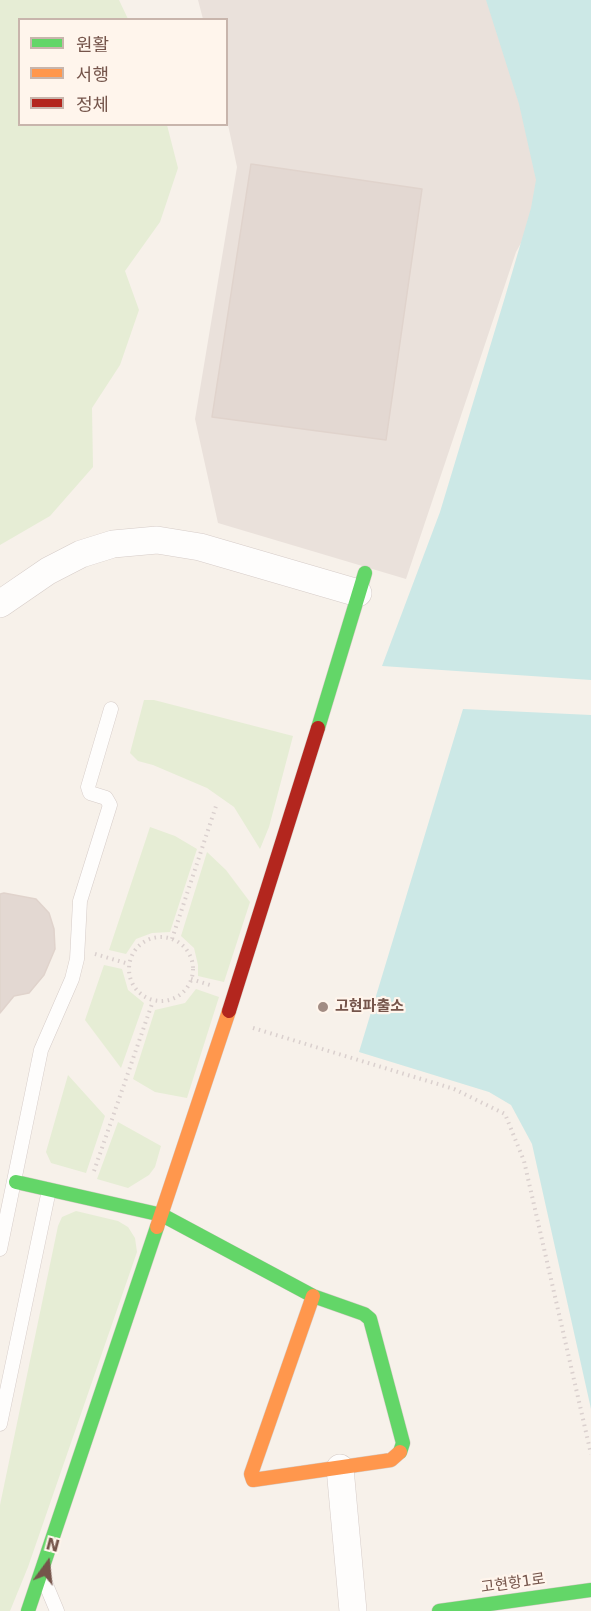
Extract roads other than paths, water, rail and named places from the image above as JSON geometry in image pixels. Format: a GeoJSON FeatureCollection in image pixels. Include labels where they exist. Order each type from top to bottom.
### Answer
{"type":"FeatureCollection","features":[{"type":"Feature","properties":{"kind":"street"},"geometry":{"type":"LineString","coordinates":[[0,604],[48,571],[81,554],[113,544],[157,540],[200,547],[352,592],[257,929],[28,1609]]}},
{"type":"Feature","properties":{"kind":"street"},"geometry":{"type":"LineString","coordinates":[[16,1182],[162,1215],[313,1296],[364,1314],[370,1319],[404,1443],[400,1453],[391,1460],[256,1481],[250,1476],[313,1296]]}},
{"type":"Feature","properties":{"kind":"street"},"geometry":{"type":"LineString","coordinates":[[130,1208],[157,1200],[172,1187]]}},
{"type":"Feature","properties":{"kind":"street"},"geometry":{"type":"LineString","coordinates":[[130,1208],[146,1224],[152,1242]]}},
{"type":"Feature","properties":{"kind":"street"},"geometry":{"type":"LineString","coordinates":[[340,1468],[353,1611]]}},
{"type":"Feature","properties":{"kind":"street","name":"고현항1로"},"geometry":{"type":"LineString","coordinates":[[439,1611],[591,1590]]}},
{"type":"Feature","properties":{"kind":"lane"},"geometry":{"type":"LineString","coordinates":[[0,1249],[16,1182],[41,1050],[72,979],[78,949],[80,901],[110,805],[106,798],[90,793],[88,788],[111,709]]}},
{"type":"Feature","properties":{"kind":"lane"},"geometry":{"type":"LineString","coordinates":[[0,1425],[49,1190]]}},
{"type":"Feature","properties":{"kind":"lane"},"geometry":{"type":"LineString","coordinates":[[41,1571],[57,1611]]}},
{"type":"Feature","properties":{"kind":"water"},"geometry":{"type":"Polygon","coordinates":[[[486,0],[591,0],[591,680],[382,666],[440,512],[531,208],[536,180],[519,104],[486,0]]]}},
{"type":"Feature","properties":{"kind":"water"},"geometry":{"type":"Polygon","coordinates":[[[463,709],[591,715],[591,1409],[532,1144],[511,1105],[489,1092],[359,1052],[463,709]]]}},
{"type":"Feature","properties":{"kind":"place","name":"고현파출소"},"geometry":{"type":"Point","coordinates":[323,1007]}}]}
